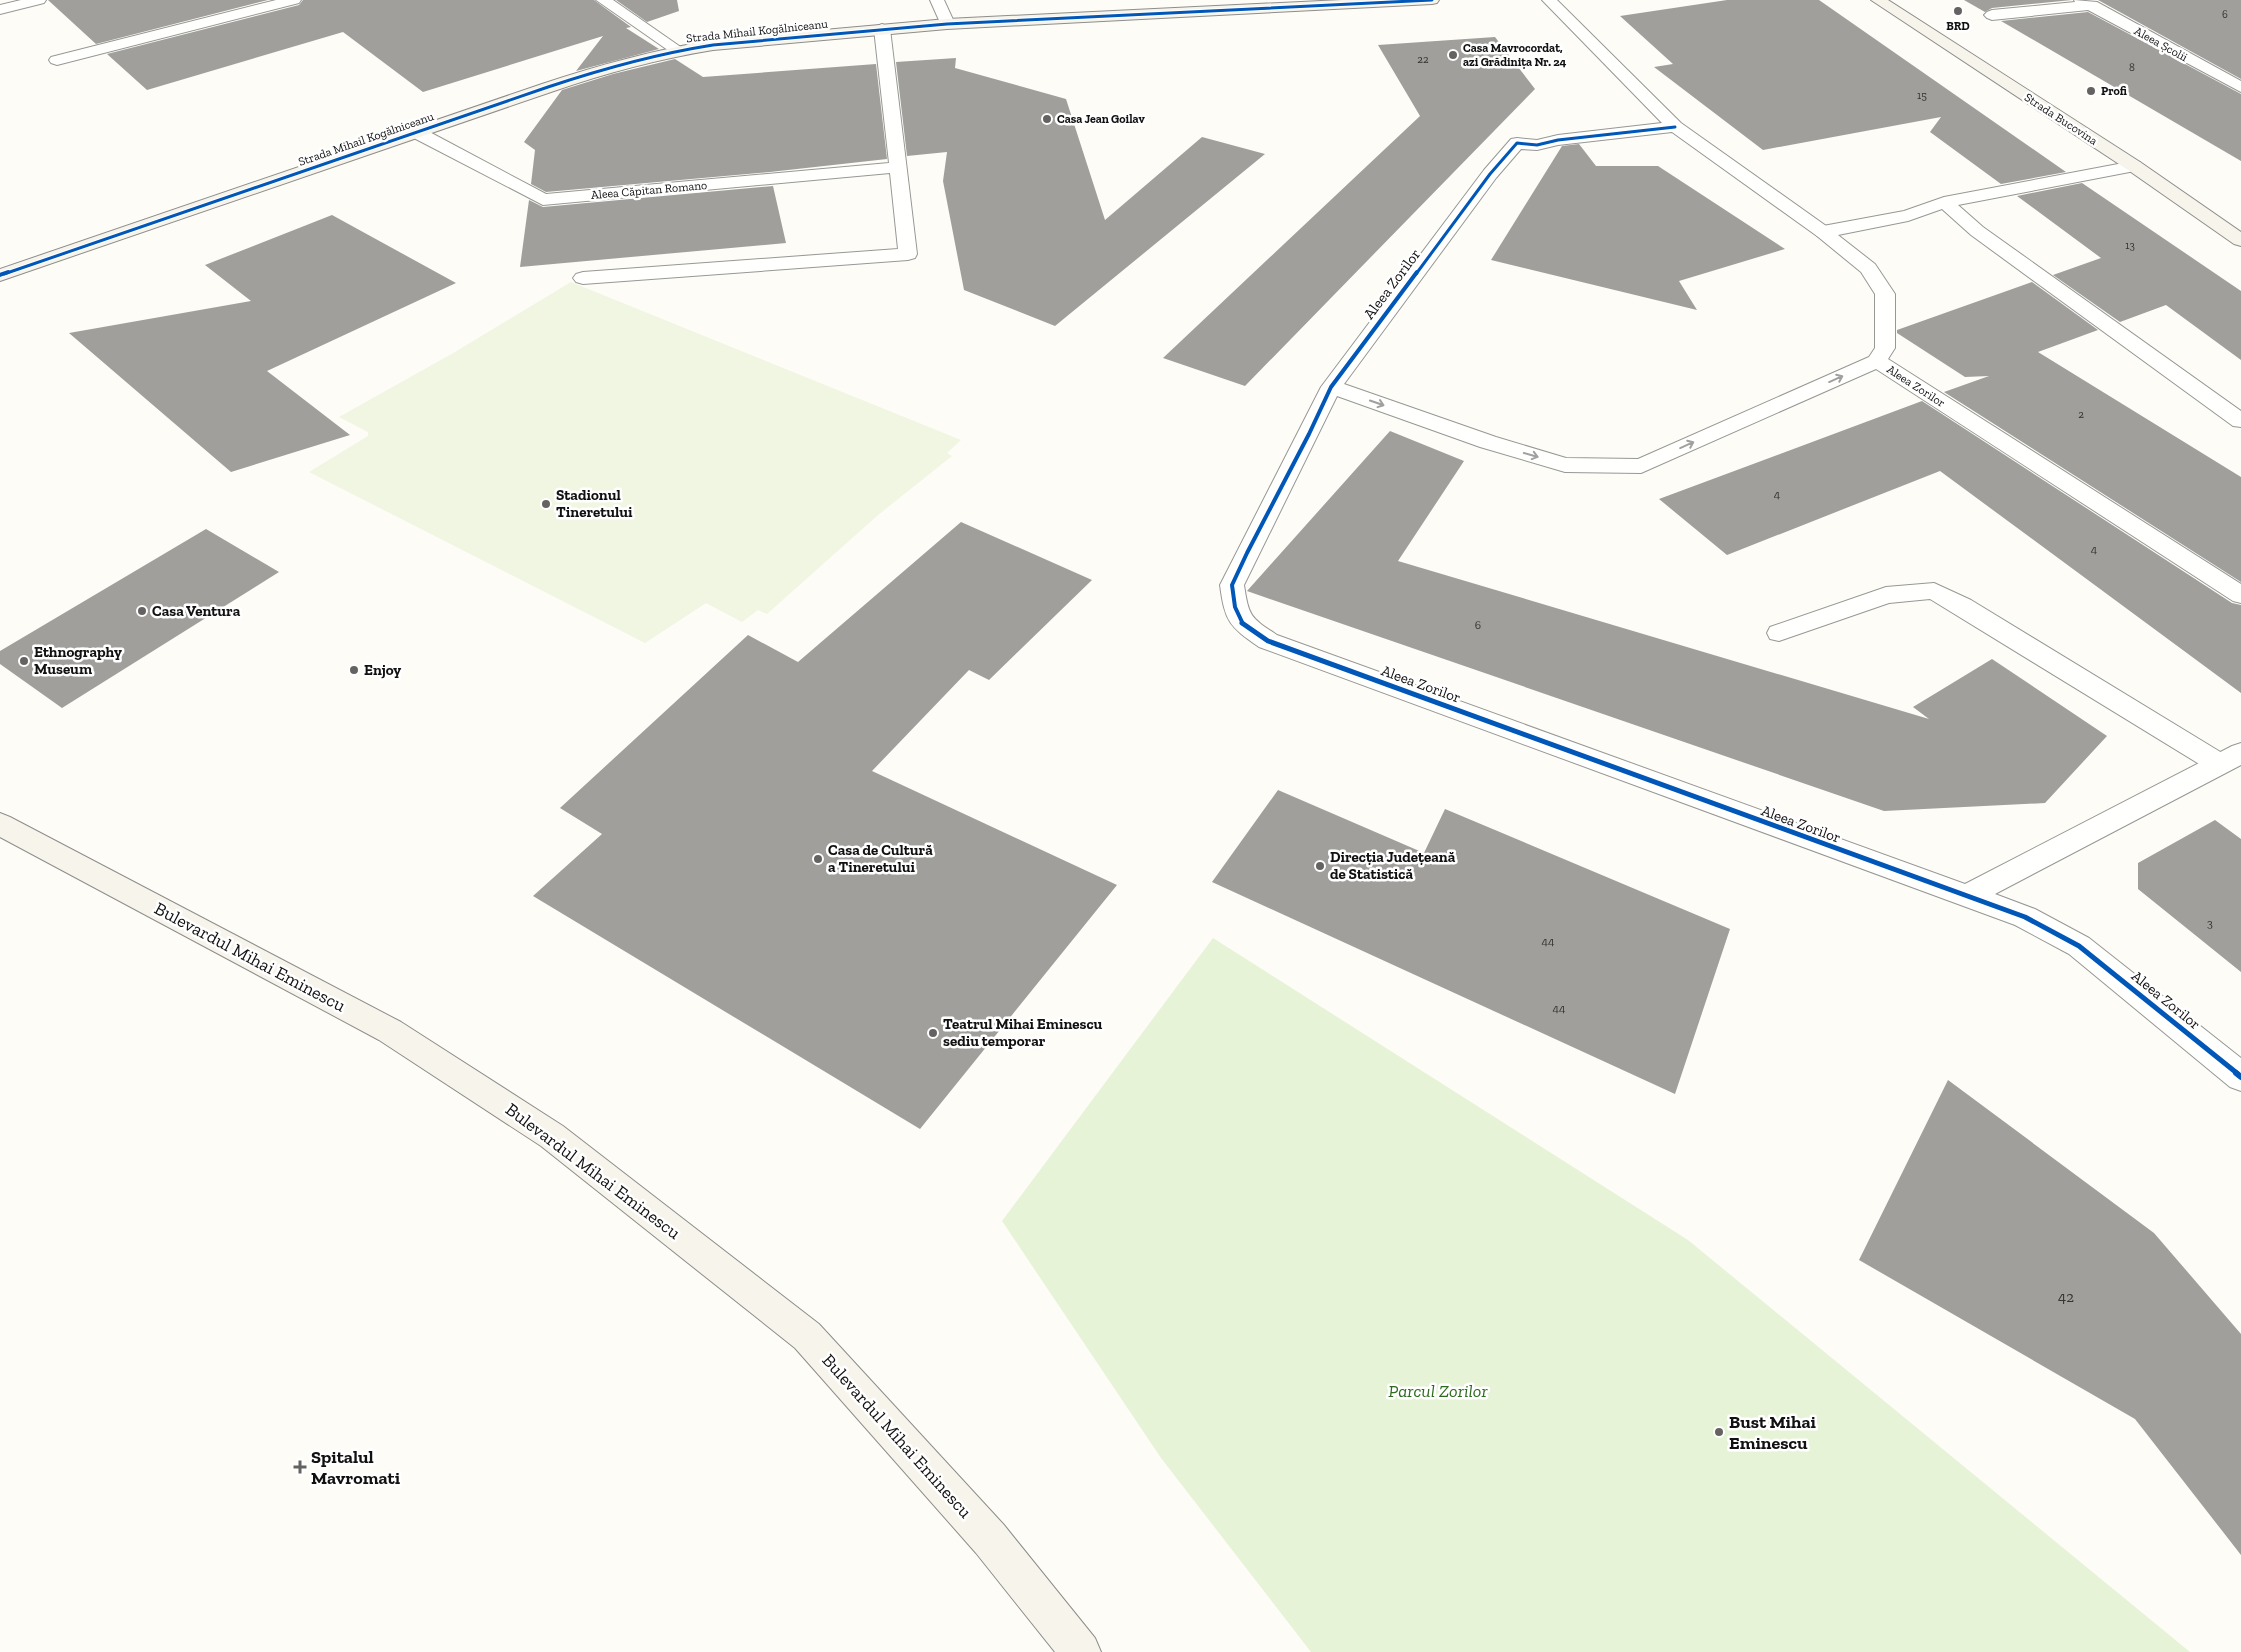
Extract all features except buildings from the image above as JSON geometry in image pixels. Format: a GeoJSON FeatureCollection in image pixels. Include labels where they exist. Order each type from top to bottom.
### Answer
{"type":"FeatureCollection","features":[{"type":"Feature","properties":{"kind":"street"},"geometry":{"type":"LineString","coordinates":[[0,10],[38,0]]}},
{"type":"Feature","properties":{"kind":"street"},"geometry":{"type":"LineString","coordinates":[[57,60],[294,0]]}},
{"type":"Feature","properties":{"kind":"street"},"geometry":{"type":"LineString","coordinates":[[603,0],[677,50]]}},
{"type":"Feature","properties":{"kind":"street"},"geometry":{"type":"LineString","coordinates":[[936,0],[947,24]]}},
{"type":"Feature","properties":{"kind":"street","name":"Strada Mihail Kogălniceanu"},"geometry":{"type":"LineString","coordinates":[[0,275],[416,132],[594,73],[677,50],[947,24],[1432,0]]}},
{"type":"Feature","properties":{"kind":"street","name":"Aleea Zorilor"},"geometry":{"type":"LineString","coordinates":[[1549,0],[1675,127],[1823,232],[1868,268],[1885,294],[1885,348],[1877,361],[2241,595]]}},
{"type":"Feature","properties":{"kind":"street","name":"Strada Bucovina"},"geometry":{"type":"LineString","coordinates":[[1878,0],[2134,166],[2241,240]]}},
{"type":"Feature","properties":{"kind":"street"},"geometry":{"type":"LineString","coordinates":[[1992,15],[2086,3]]}},
{"type":"Feature","properties":{"kind":"street","name":"Aleea Școlii"},"geometry":{"type":"LineString","coordinates":[[2086,3],[2241,87]]}},
{"type":"Feature","properties":{"kind":"street"},"geometry":{"type":"LineString","coordinates":[[583,278],[908,254],[882,29]]}},
{"type":"Feature","properties":{"kind":"street","name":"Aleea Zorilor"},"geometry":{"type":"LineString","coordinates":[[1675,127],[1558,140],[1537,145],[1516,143],[1490,174],[1330,387],[1309,434],[1232,585],[1235,607],[1243,624],[1268,641],[1839,851],[2025,917],[2079,946],[2241,1076]]}},
{"type":"Feature","properties":{"kind":"street","name":"Aleea Căpitan Romano"},"geometry":{"type":"LineString","coordinates":[[416,132],[543,200],[898,167]]}},
{"type":"Feature","properties":{"kind":"street"},"geometry":{"type":"LineString","coordinates":[[1823,232],[1908,216],[1944,202],[2134,166]]}},
{"type":"Feature","properties":{"kind":"street"},"geometry":{"type":"LineString","coordinates":[[1944,202],[1977,231],[2241,421]]}},
{"type":"Feature","properties":{"kind":"street"},"geometry":{"type":"LineString","coordinates":[[1330,387],[1488,442],[1565,465],[1641,466],[1877,361]]}},
{"type":"Feature","properties":{"kind":"street"},"geometry":{"type":"LineString","coordinates":[[1779,633],[1886,595],[1934,591],[2229,758]]}},
{"type":"Feature","properties":{"kind":"street"},"geometry":{"type":"LineString","coordinates":[[1967,896],[2229,758]]}},
{"type":"Feature","properties":{"kind":"street","name":"Bulevardul Mihai Eminescu"},"geometry":{"type":"LineString","coordinates":[[0,824],[390,1031],[552,1136],[807,1336],[990,1539],[1081,1652]]}},
{"type":"Feature","properties":{"kind":"green space"},"geometry":{"type":"Polygon","coordinates":[[[571,282],[961,440],[947,453],[952,456],[878,515],[767,614],[758,610],[742,622],[706,603],[645,643],[309,472],[368,436],[368,432],[339,417],[455,352],[571,282]]]}},
{"type":"Feature","properties":{"kind":"green space","name":"Parcul Zorilor"},"geometry":{"type":"Polygon","coordinates":[[[1213,938],[1688,1240],[2190,1652],[1311,1652],[1161,1458],[1002,1221],[1213,938]]]}},
{"type":"Feature","properties":{"kind":"cycle path"},"geometry":{"type":"LineString","coordinates":[[0,275],[580,76],[679,51],[713,45],[947,24],[1432,0]]}},
{"type":"Feature","properties":{"kind":"cycle path"},"geometry":{"type":"LineString","coordinates":[[1675,127],[1558,140],[1537,145],[1517,143],[1490,174],[1331,387],[1232,585],[1235,607],[1243,624],[1268,641],[2025,917],[2079,946],[2241,1077]]}},
{"type":"Feature","properties":{"kind":"place","name":"BRD"},"geometry":{"type":"Point","coordinates":[1958,11]}},
{"type":"Feature","properties":{"kind":"place","name":"Casa Mavrocordat, azi Grădinița Nr. 24"},"geometry":{"type":"Point","coordinates":[1453,55]}},
{"type":"Feature","properties":{"kind":"place","name":"Profi"},"geometry":{"type":"Point","coordinates":[2091,91]}},
{"type":"Feature","properties":{"kind":"place","name":"Casa Jean Goilav"},"geometry":{"type":"Point","coordinates":[1047,119]}},
{"type":"Feature","properties":{"kind":"place","name":"Stadionul Tineretului"},"geometry":{"type":"Point","coordinates":[546,504]}},
{"type":"Feature","properties":{"kind":"place","name":"Casa Ventura"},"geometry":{"type":"Point","coordinates":[142,611]}},
{"type":"Feature","properties":{"kind":"place","name":"Ethnography Museum"},"geometry":{"type":"Point","coordinates":[24,661]}},
{"type":"Feature","properties":{"kind":"place","name":"Enjoy"},"geometry":{"type":"Point","coordinates":[354,670]}},
{"type":"Feature","properties":{"kind":"place","name":"Casa de Cultură a Tineretului"},"geometry":{"type":"Point","coordinates":[818,859]}},
{"type":"Feature","properties":{"kind":"place","name":"Direcția Județeană de Statistică"},"geometry":{"type":"Point","coordinates":[1320,866]}},
{"type":"Feature","properties":{"kind":"place","name":"Teatrul Mihai Eminescu sediu temporar"},"geometry":{"type":"Point","coordinates":[933,1033]}},
{"type":"Feature","properties":{"kind":"place","name":"Bust Mihai Eminescu"},"geometry":{"type":"Point","coordinates":[1719,1432]}},
{"type":"Feature","properties":{"kind":"place","name":"Spitalul Mavromati"},"geometry":{"type":"Point","coordinates":[300,1467]}}]}
